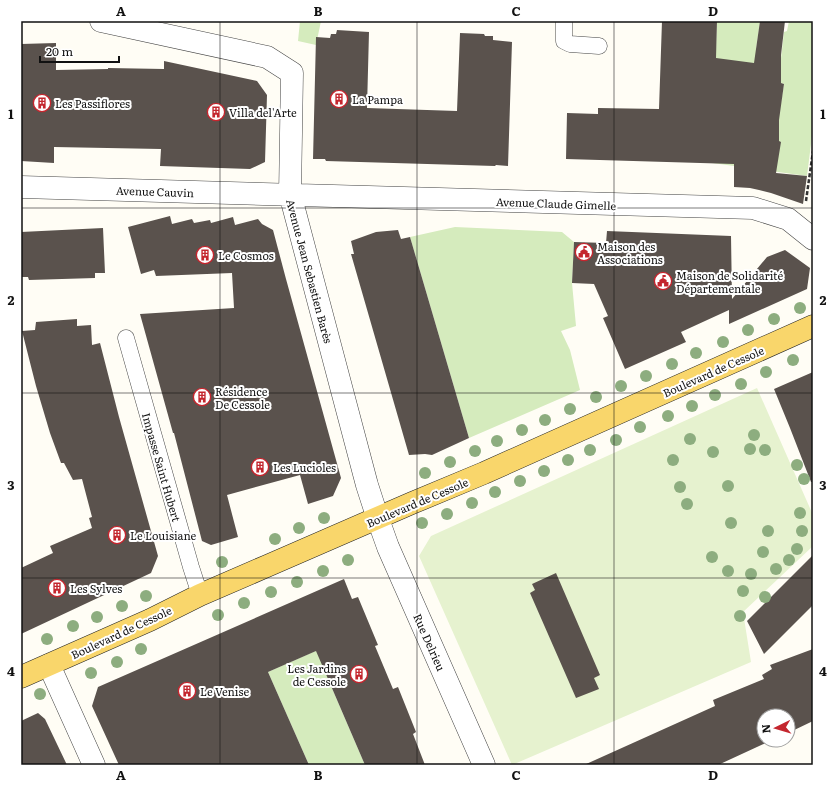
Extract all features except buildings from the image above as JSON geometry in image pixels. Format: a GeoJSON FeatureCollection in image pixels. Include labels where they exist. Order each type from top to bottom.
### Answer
{"type":"FeatureCollection","features":[{"type":"Feature","properties":{"kind":"main road","name":"Boulevard de Cessole"},"geometry":{"type":"LineString","coordinates":[[21,677],[150,620],[200,595],[353,528],[484,474],[813,326]]}},
{"type":"Feature","properties":{"kind":"street","name":"Avenue Jean Sebastien Barès"},"geometry":{"type":"LineString","coordinates":[[100,21],[267,57],[292,73],[290,194],[367,485],[378,518]]}},
{"type":"Feature","properties":{"kind":"street","name":"Avenue Cauvin"},"geometry":{"type":"LineString","coordinates":[[21,187],[290,194]]}},
{"type":"Feature","properties":{"kind":"street","name":"Avenue Claude Gimelle"},"geometry":{"type":"LineString","coordinates":[[290,194],[753,208],[788,219],[808,234]]}},
{"type":"Feature","properties":{"kind":"street","name":"Rue Delrieu"},"geometry":{"type":"LineString","coordinates":[[378,518],[388,547],[484,765]]}},
{"type":"Feature","properties":{"kind":"street"},"geometry":{"type":"LineString","coordinates":[[49,665],[94,765]]}},
{"type":"Feature","properties":{"kind":"lane"},"geometry":{"type":"LineString","coordinates":[[564,21],[564,41],[570,44],[599,46]]}},
{"type":"Feature","properties":{"kind":"lane","name":"Impasse Saint Hubert"},"geometry":{"type":"LineString","coordinates":[[126,338],[200,595]]}},
{"type":"Feature","properties":{"kind":"path"},"geometry":{"type":"LineString","coordinates":[[808,234],[813,151]]}},
{"type":"Feature","properties":{"kind":"green space"},"geometry":{"type":"Polygon","coordinates":[[[300,21],[321,21],[316,45],[298,41],[300,21]]]}},
{"type":"Feature","properties":{"kind":"green space"},"geometry":{"type":"Polygon","coordinates":[[[717,21],[760,22],[756,49],[781,58],[784,32],[787,31],[789,21],[813,21],[813,128],[807,176],[712,163],[717,21]],[[752,63],[750,74],[779,104],[781,103],[784,84],[781,83],[765,64],[752,63]]]}},
{"type":"Feature","properties":{"kind":"green space"},"geometry":{"type":"Polygon","coordinates":[[[455,227],[562,232],[574,242],[572,283],[576,326],[561,331],[570,350],[580,390],[469,438],[410,237],[455,227]]]}},
{"type":"Feature","properties":{"kind":"green space"},"geometry":{"type":"Polygon","coordinates":[[[757,388],[813,515],[813,546],[743,612],[751,662],[512,765],[419,556],[431,536],[757,388]]]}},
{"type":"Feature","properties":{"kind":"green space"},"geometry":{"type":"Polygon","coordinates":[[[320,649],[332,677],[328,679],[365,765],[309,765],[268,672],[320,649]]]}},
{"type":"Feature","properties":{"kind":"place","name":"La Pampa"},"geometry":{"type":"Point","coordinates":[339,99]}},
{"type":"Feature","properties":{"kind":"place","name":"Les Passiflores"},"geometry":{"type":"Point","coordinates":[42,103]}},
{"type":"Feature","properties":{"kind":"place","name":"Villa del'Arte"},"geometry":{"type":"Point","coordinates":[216,112]}},
{"type":"Feature","properties":{"kind":"place","name":"Maison des Associations"},"geometry":{"type":"Point","coordinates":[584,252]}},
{"type":"Feature","properties":{"kind":"place","name":"Le Cosmos"},"geometry":{"type":"Point","coordinates":[205,255]}},
{"type":"Feature","properties":{"kind":"place","name":"Maison de Solidarité Départementale"},"geometry":{"type":"Point","coordinates":[663,281]}},
{"type":"Feature","properties":{"kind":"place","name":"Résidence De Cessole"},"geometry":{"type":"Point","coordinates":[202,397]}},
{"type":"Feature","properties":{"kind":"place","name":"Les Lucioles"},"geometry":{"type":"Point","coordinates":[260,467]}},
{"type":"Feature","properties":{"kind":"place","name":"Le Louisiane"},"geometry":{"type":"Point","coordinates":[117,535]}},
{"type":"Feature","properties":{"kind":"place","name":"Les Sylves"},"geometry":{"type":"Point","coordinates":[57,588]}},
{"type":"Feature","properties":{"kind":"place","name":"Les Jardins de Cessole"},"geometry":{"type":"Point","coordinates":[359,674]}},
{"type":"Feature","properties":{"kind":"place","name":"Le Venise"},"geometry":{"type":"Point","coordinates":[187,691]}}]}
